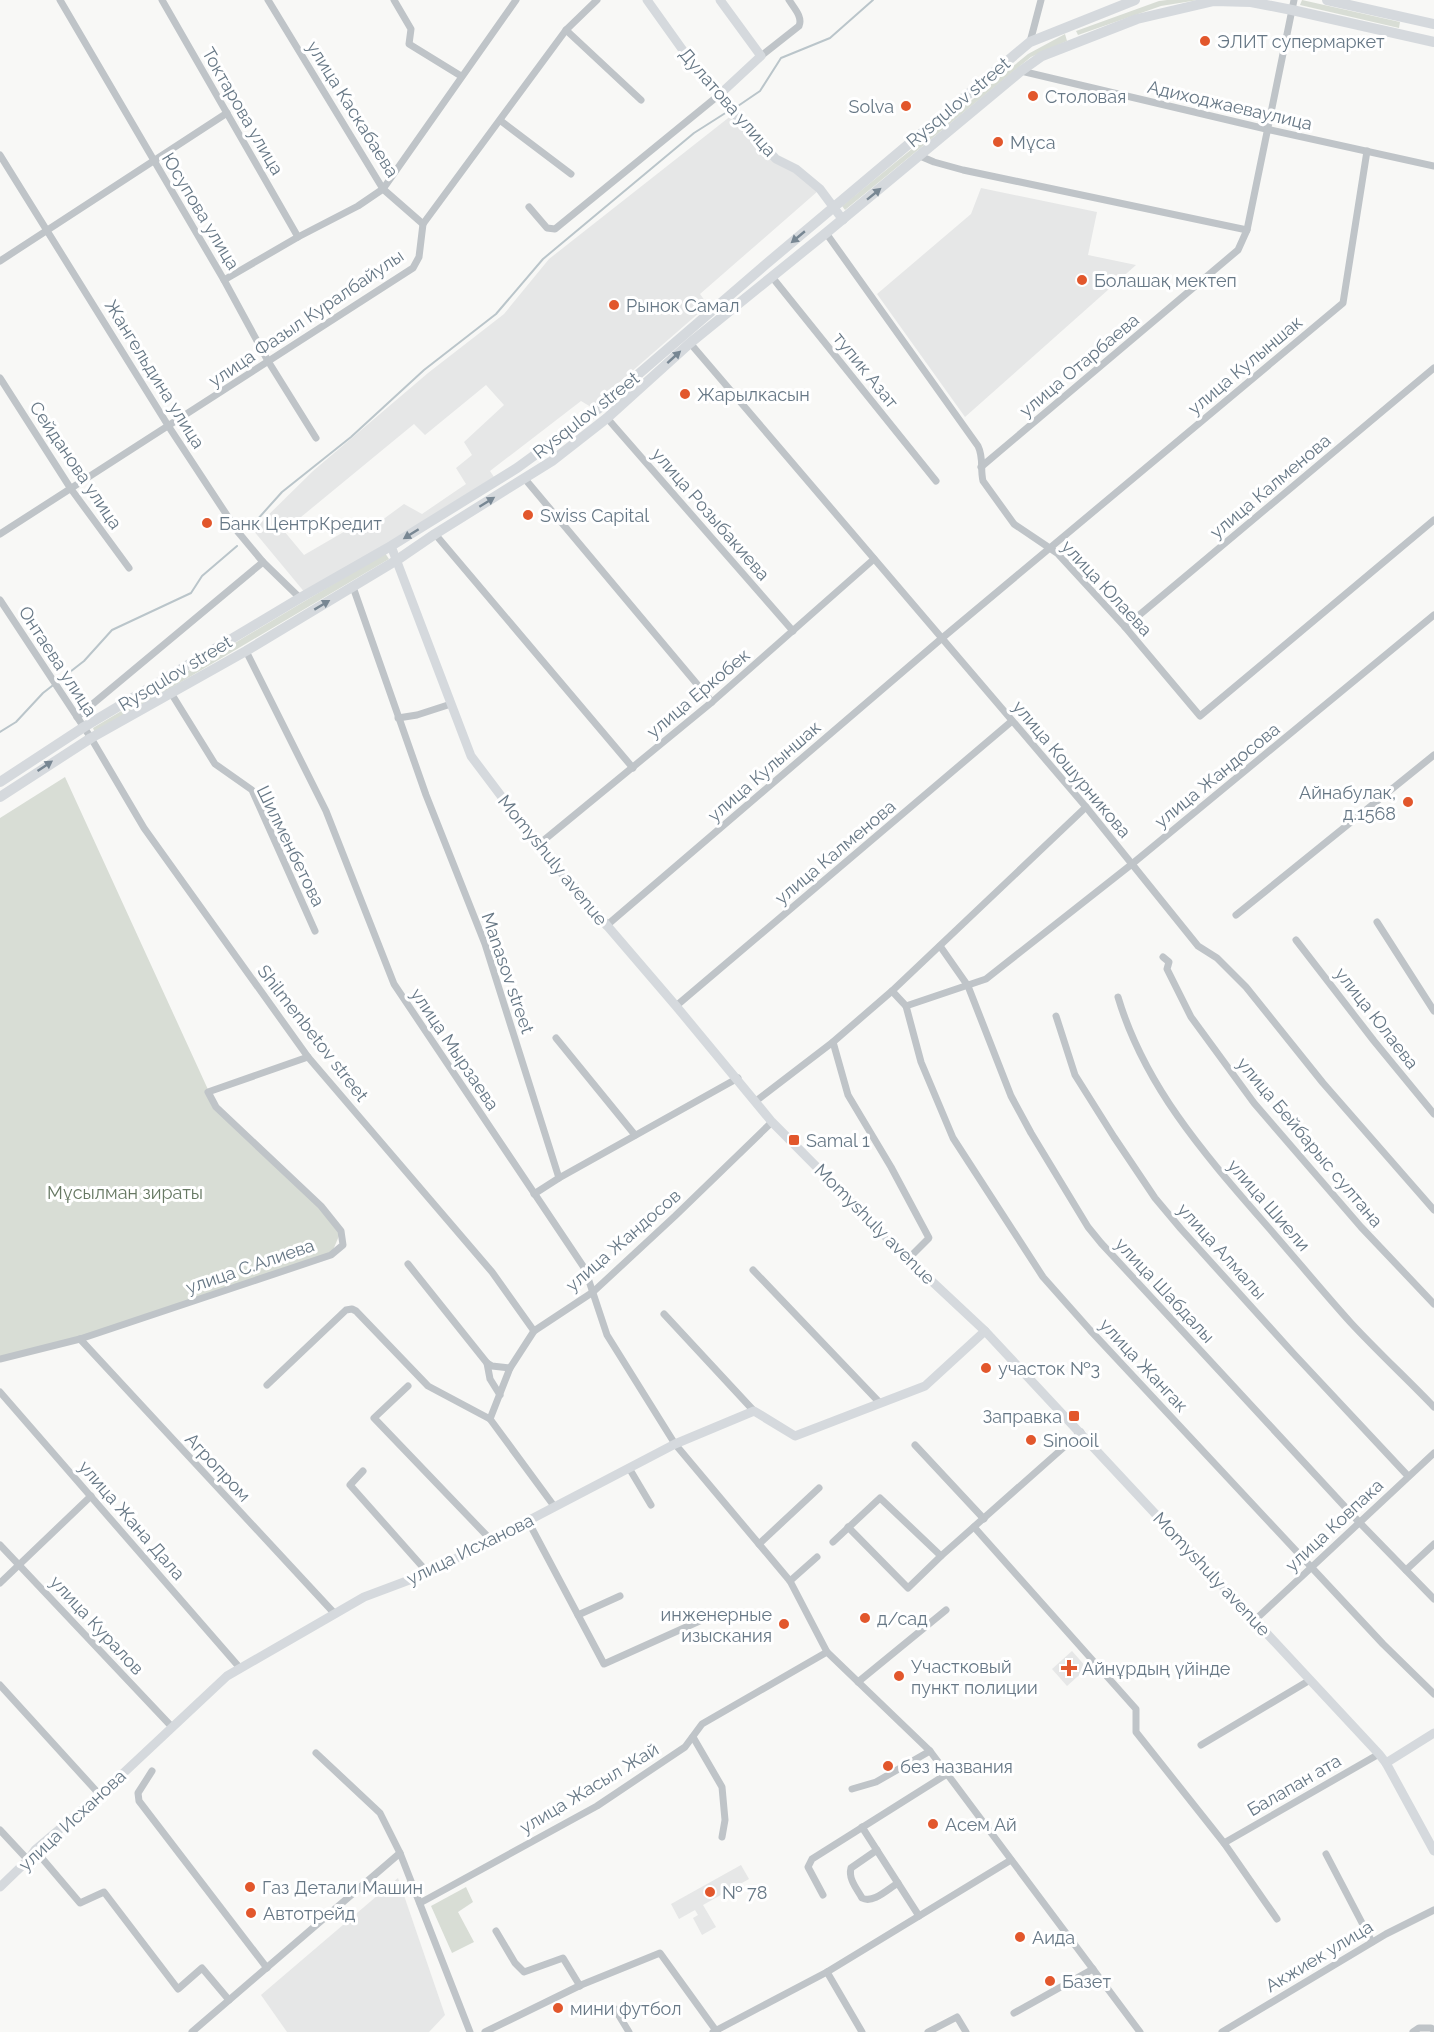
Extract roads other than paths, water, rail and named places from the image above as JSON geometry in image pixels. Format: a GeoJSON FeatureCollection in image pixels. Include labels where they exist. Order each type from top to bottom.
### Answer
{"type":"FeatureCollection","features":[{"type":"Feature","properties":{"kind":"main road","name":"Дулатова улица"},"geometry":{"type":"LineString","coordinates":[[647,0],[692,63],[719,95],[777,159],[796,169],[820,189],[843,220]]}},
{"type":"Feature","properties":{"kind":"main road"},"geometry":{"type":"LineString","coordinates":[[719,95],[761,56],[720,0]]}},
{"type":"Feature","properties":{"kind":"main road","name":"Rysqulov street"},"geometry":{"type":"LineString","coordinates":[[0,782],[84,727],[392,546],[518,468],[598,409],[1030,42],[1135,0]]}},
{"type":"Feature","properties":{"kind":"main road"},"geometry":{"type":"LineString","coordinates":[[1328,0],[1434,24]]}},
{"type":"Feature","properties":{"kind":"main road","name":"Rysqulov street"},"geometry":{"type":"LineString","coordinates":[[0,797],[91,738],[246,651],[398,560],[435,534],[552,461],[606,418],[690,343],[1042,56],[1137,19],[1214,1],[1293,5],[1434,42]]}},
{"type":"Feature","properties":{"kind":"main road"},"geometry":{"type":"LineString","coordinates":[[1402,34],[1405,18]]}},
{"type":"Feature","properties":{"kind":"main road"},"geometry":{"type":"LineString","coordinates":[[1067,27],[1074,44]]}},
{"type":"Feature","properties":{"kind":"main road"},"geometry":{"type":"LineString","coordinates":[[542,450],[552,461]]}},
{"type":"Feature","properties":{"kind":"main road","name":"Momyshuly avenue"},"geometry":{"type":"LineString","coordinates":[[392,546],[471,756],[538,845],[738,1078],[772,1122],[908,1259],[985,1331],[1379,1754],[1434,1851]]}},
{"type":"Feature","properties":{"kind":"main road"},"geometry":{"type":"LineString","coordinates":[[754,1411],[795,1436],[925,1386],[985,1331]]}},
{"type":"Feature","properties":{"kind":"main road","name":"улица Исханова"},"geometry":{"type":"LineString","coordinates":[[0,1887],[35,1850],[100,1795],[227,1676],[364,1597],[428,1573],[675,1444],[754,1411]]}},
{"type":"Feature","properties":{"kind":"main road"},"geometry":{"type":"LineString","coordinates":[[1386,1763],[1434,1733]]}},
{"type":"Feature","properties":{"kind":"street","name":"Юсупова улица"},"geometry":{"type":"LineString","coordinates":[[60,0],[224,280],[268,361],[316,438]]}},
{"type":"Feature","properties":{"kind":"street","name":"Токтарова улица"},"geometry":{"type":"LineString","coordinates":[[162,0],[298,237]]}},
{"type":"Feature","properties":{"kind":"street","name":"улица Каскабаева"},"geometry":{"type":"LineString","coordinates":[[268,0],[383,189],[423,224]]}},
{"type":"Feature","properties":{"kind":"street"},"geometry":{"type":"LineString","coordinates":[[394,0],[411,29],[409,44],[461,76]]}},
{"type":"Feature","properties":{"kind":"street"},"geometry":{"type":"LineString","coordinates":[[224,280],[298,237],[358,206],[383,189],[516,0]]}},
{"type":"Feature","properties":{"kind":"street"},"geometry":{"type":"LineString","coordinates":[[761,56],[799,26],[800,17],[789,0]]}},
{"type":"Feature","properties":{"kind":"street"},"geometry":{"type":"LineString","coordinates":[[1030,42],[1041,0]]}},
{"type":"Feature","properties":{"kind":"street"},"geometry":{"type":"LineString","coordinates":[[423,224],[566,30],[591,2]]}},
{"type":"Feature","properties":{"kind":"street"},"geometry":{"type":"LineString","coordinates":[[1266,129],[1293,5]]}},
{"type":"Feature","properties":{"kind":"street"},"geometry":{"type":"LineString","coordinates":[[566,30],[641,100]]}},
{"type":"Feature","properties":{"kind":"street","name":"Адиходжаеваулица"},"geometry":{"type":"LineString","coordinates":[[1021,71],[1434,166]]}},
{"type":"Feature","properties":{"kind":"street"},"geometry":{"type":"LineString","coordinates":[[529,207],[547,228],[555,229],[719,95]]}},
{"type":"Feature","properties":{"kind":"street"},"geometry":{"type":"LineString","coordinates":[[0,261],[227,113]]}},
{"type":"Feature","properties":{"kind":"street"},"geometry":{"type":"LineString","coordinates":[[501,121],[571,174]]}},
{"type":"Feature","properties":{"kind":"street","name":"улица Отарбаева"},"geometry":{"type":"LineString","coordinates":[[981,467],[1238,250],[1247,230],[1266,129]]}},
{"type":"Feature","properties":{"kind":"street","name":"улица Кулыншак"},"geometry":{"type":"LineString","coordinates":[[606,926],[941,639],[1343,303],[1367,151]]}},
{"type":"Feature","properties":{"kind":"street","name":"Жангельдина улица"},"geometry":{"type":"LineString","coordinates":[[0,155],[169,427],[238,532],[263,562],[300,598]]}},
{"type":"Feature","properties":{"kind":"street"},"geometry":{"type":"LineString","coordinates":[[920,156],[963,170],[1247,230]]}},
{"type":"Feature","properties":{"kind":"street","name":"улица Фазыл Куралбайулы"},"geometry":{"type":"LineString","coordinates":[[0,534],[413,268],[419,257],[423,224]]}},
{"type":"Feature","properties":{"kind":"street","name":"улица Юлаева"},"geometry":{"type":"LineString","coordinates":[[826,233],[978,446],[982,458],[983,481],[1014,524],[1057,553],[1125,627],[1200,716],[1434,520]]}},
{"type":"Feature","properties":{"kind":"street","name":"тупик Азат"},"geometry":{"type":"LineString","coordinates":[[772,277],[936,481]]}},
{"type":"Feature","properties":{"kind":"street","name":"улица Кошурникова"},"geometry":{"type":"LineString","coordinates":[[690,343],[1086,807],[1198,946],[1217,958],[1246,987],[1323,1083],[1434,1210]]}},
{"type":"Feature","properties":{"kind":"street","name":"улица Калменова"},"geometry":{"type":"LineString","coordinates":[[1125,627],[1434,368]]}},
{"type":"Feature","properties":{"kind":"street","name":"Сейданова улица"},"geometry":{"type":"LineString","coordinates":[[0,378],[71,489],[129,568]]}},
{"type":"Feature","properties":{"kind":"street","name":"улица Розыбакиева"},"geometry":{"type":"LineString","coordinates":[[606,418],[793,631]]}},
{"type":"Feature","properties":{"kind":"street"},"geometry":{"type":"LineString","coordinates":[[525,479],[712,702]]}},
{"type":"Feature","properties":{"kind":"street"},"geometry":{"type":"LineString","coordinates":[[435,534],[633,768]]}},
{"type":"Feature","properties":{"kind":"street","name":"улица Еркобек"},"geometry":{"type":"LineString","coordinates":[[538,845],[712,702],[874,560]]}},
{"type":"Feature","properties":{"kind":"street"},"geometry":{"type":"LineString","coordinates":[[77,717],[263,562]]}},
{"type":"Feature","properties":{"kind":"street","name":"Manasov street"},"geometry":{"type":"LineString","coordinates":[[353,587],[426,795],[485,944],[559,1178]]}},
{"type":"Feature","properties":{"kind":"street","name":"Онтаева улица"},"geometry":{"type":"LineString","coordinates":[[0,600],[91,738]]}},
{"type":"Feature","properties":{"kind":"street","name":"улица Жандосова"},"geometry":{"type":"LineString","coordinates":[[906,1006],[986,979],[1132,864],[1434,615]]}},
{"type":"Feature","properties":{"kind":"street","name":"улица Мырзаева"},"geometry":{"type":"LineString","coordinates":[[246,651],[326,811],[394,984],[585,1269],[607,1335],[675,1444],[790,1581],[827,1652],[930,1751],[1140,2032]]}},
{"type":"Feature","properties":{"kind":"street","name":"Шилменбетова"},"geometry":{"type":"LineString","coordinates":[[171,693],[215,764],[252,790],[315,931]]}},
{"type":"Feature","properties":{"kind":"street"},"geometry":{"type":"LineString","coordinates":[[398,718],[417,715],[451,704]]}},
{"type":"Feature","properties":{"kind":"street","name":"улица Калменова"},"geometry":{"type":"LineString","coordinates":[[676,1006],[1012,722]]}},
{"type":"Feature","properties":{"kind":"street","name":"Shilmenbetov street"},"geometry":{"type":"LineString","coordinates":[[91,738],[144,828],[308,1057],[492,1272],[534,1331]]}},
{"type":"Feature","properties":{"kind":"street"},"geometry":{"type":"LineString","coordinates":[[1236,915],[1434,754]]}},
{"type":"Feature","properties":{"kind":"street"},"geometry":{"type":"LineString","coordinates":[[756,1101],[833,1042],[892,991],[1086,807]]}},
{"type":"Feature","properties":{"kind":"street"},"geometry":{"type":"LineString","coordinates":[[1377,922],[1434,1011]]}},
{"type":"Feature","properties":{"kind":"street","name":"улица Юлаева"},"geometry":{"type":"LineString","coordinates":[[1296,940],[1434,1114]]}},
{"type":"Feature","properties":{"kind":"street","name":"улица Шабдалы"},"geometry":{"type":"LineString","coordinates":[[940,946],[969,986],[1011,1096],[1041,1152],[1088,1227],[1359,1522],[1434,1599]]}},
{"type":"Feature","properties":{"kind":"street","name":"улица Бейбарыс султана"},"geometry":{"type":"LineString","coordinates":[[1163,957],[1169,962],[1167,969],[1191,1017],[1254,1103],[1361,1227],[1434,1304]]}},
{"type":"Feature","properties":{"kind":"street"},"geometry":{"type":"LineString","coordinates":[[892,991],[906,1006]]}},
{"type":"Feature","properties":{"kind":"street","name":"улица Шиели"},"geometry":{"type":"LineString","coordinates":[[1118,997],[1126,1025],[1149,1074],[1185,1129],[1353,1325],[1434,1407]]}},
{"type":"Feature","properties":{"kind":"street","name":"улица Жангак"},"geometry":{"type":"LineString","coordinates":[[906,1006],[921,1062],[953,1138],[1043,1277],[1383,1644],[1434,1694]]}},
{"type":"Feature","properties":{"kind":"street","name":"улица Алмалы"},"geometry":{"type":"LineString","coordinates":[[1056,1016],[1075,1075],[1155,1198],[1181,1230],[1408,1476]]}},
{"type":"Feature","properties":{"kind":"street"},"geometry":{"type":"LineString","coordinates":[[556,1038],[635,1135]]}},
{"type":"Feature","properties":{"kind":"street"},"geometry":{"type":"LineString","coordinates":[[833,1042],[848,1095],[891,1167],[929,1238],[908,1259]]}},
{"type":"Feature","properties":{"kind":"street","name":"улица С.Алиева"},"geometry":{"type":"LineString","coordinates":[[0,1359],[80,1339],[331,1255],[343,1245],[341,1231],[321,1206],[216,1107],[208,1092],[308,1057]]}},
{"type":"Feature","properties":{"kind":"street"},"geometry":{"type":"LineString","coordinates":[[534,1194],[738,1078]]}},
{"type":"Feature","properties":{"kind":"street","name":"улица Жандосов"},"geometry":{"type":"LineString","coordinates":[[490,1419],[510,1368],[534,1331],[593,1292],[772,1122]]}},
{"type":"Feature","properties":{"kind":"street"},"geometry":{"type":"LineString","coordinates":[[408,1264],[487,1363],[492,1366],[510,1368]]}},
{"type":"Feature","properties":{"kind":"street"},"geometry":{"type":"LineString","coordinates":[[753,1270],[880,1403]]}},
{"type":"Feature","properties":{"kind":"street"},"geometry":{"type":"LineString","coordinates":[[267,1385],[346,1310],[352,1309],[428,1386],[490,1419],[554,1506]]}},
{"type":"Feature","properties":{"kind":"street"},"geometry":{"type":"LineString","coordinates":[[664,1314],[754,1411]]}},
{"type":"Feature","properties":{"kind":"street","name":"Агропром"},"geometry":{"type":"LineString","coordinates":[[80,1339],[334,1614]]}},
{"type":"Feature","properties":{"kind":"street"},"geometry":{"type":"LineString","coordinates":[[487,1363],[490,1379],[500,1395]]}},
{"type":"Feature","properties":{"kind":"street"},"geometry":{"type":"LineString","coordinates":[[408,1386],[374,1418],[491,1540]]}},
{"type":"Feature","properties":{"kind":"street","name":"улица Жана Дала"},"geometry":{"type":"LineString","coordinates":[[0,1392],[240,1668]]}},
{"type":"Feature","properties":{"kind":"street"},"geometry":{"type":"LineString","coordinates":[[848,1527],[908,1588],[940,1556],[1081,1432]]}},
{"type":"Feature","properties":{"kind":"street"},"geometry":{"type":"LineString","coordinates":[[915,1445],[984,1519]]}},
{"type":"Feature","properties":{"kind":"street","name":"улица Ковпака"},"geometry":{"type":"LineString","coordinates":[[1255,1620],[1434,1453]]}},
{"type":"Feature","properties":{"kind":"street"},"geometry":{"type":"LineString","coordinates":[[629,1468],[651,1505]]}},
{"type":"Feature","properties":{"kind":"street"},"geometry":{"type":"LineString","coordinates":[[363,1471],[350,1485],[428,1573]]}},
{"type":"Feature","properties":{"kind":"street"},"geometry":{"type":"LineString","coordinates":[[759,1544],[819,1488]]}},
{"type":"Feature","properties":{"kind":"street"},"geometry":{"type":"LineString","coordinates":[[0,1583],[91,1496]]}},
{"type":"Feature","properties":{"kind":"street"},"geometry":{"type":"LineString","coordinates":[[833,1542],[880,1498],[940,1556]]}},
{"type":"Feature","properties":{"kind":"street"},"geometry":{"type":"LineString","coordinates":[[528,1521],[604,1664],[704,1619]]}},
{"type":"Feature","properties":{"kind":"street"},"geometry":{"type":"LineString","coordinates":[[974,1527],[1136,1709],[1136,1732],[1224,1843],[1277,1919]]}},
{"type":"Feature","properties":{"kind":"street"},"geometry":{"type":"LineString","coordinates":[[1406,1570],[1434,1544]]}},
{"type":"Feature","properties":{"kind":"street","name":"улица Куралов"},"geometry":{"type":"LineString","coordinates":[[0,1545],[172,1727]]}},
{"type":"Feature","properties":{"kind":"street"},"geometry":{"type":"LineString","coordinates":[[790,1581],[817,1557]]}},
{"type":"Feature","properties":{"kind":"street"},"geometry":{"type":"LineString","coordinates":[[578,1615],[620,1596]]}},
{"type":"Feature","properties":{"kind":"street"},"geometry":{"type":"LineString","coordinates":[[858,1682],[946,1610]]}},
{"type":"Feature","properties":{"kind":"street","name":"улица Жасыл Жай"},"geometry":{"type":"LineString","coordinates":[[420,1903],[597,1806],[685,1747],[702,1724],[827,1652]]}},
{"type":"Feature","properties":{"kind":"street"},"geometry":{"type":"LineString","coordinates":[[1201,1745],[1310,1680]]}},
{"type":"Feature","properties":{"kind":"street"},"geometry":{"type":"LineString","coordinates":[[0,1685],[100,1795]]}},
{"type":"Feature","properties":{"kind":"street"},"geometry":{"type":"LineString","coordinates":[[693,1737],[722,1787],[724,1820],[722,1837]]}},
{"type":"Feature","properties":{"kind":"street"},"geometry":{"type":"LineString","coordinates":[[852,1789],[876,1782],[930,1751]]}},
{"type":"Feature","properties":{"kind":"street"},"geometry":{"type":"LineString","coordinates":[[316,1753],[380,1813],[400,1853],[470,2032]]}},
{"type":"Feature","properties":{"kind":"street","name":"Балапан ата"},"geometry":{"type":"LineString","coordinates":[[1224,1843],[1379,1754]]}},
{"type":"Feature","properties":{"kind":"street"},"geometry":{"type":"LineString","coordinates":[[153,1771],[138,1793],[139,1801],[267,1968]]}},
{"type":"Feature","properties":{"kind":"street"},"geometry":{"type":"LineString","coordinates":[[823,1895],[808,1867],[812,1859],[947,1774]]}},
{"type":"Feature","properties":{"kind":"street"},"geometry":{"type":"LineString","coordinates":[[862,1827],[919,1916]]}},
{"type":"Feature","properties":{"kind":"street"},"geometry":{"type":"LineString","coordinates":[[0,1830],[28,1860]]}},
{"type":"Feature","properties":{"kind":"street"},"geometry":{"type":"LineString","coordinates":[[35,1850],[80,1903],[104,1892],[178,1989],[202,1968],[229,2000]]}},
{"type":"Feature","properties":{"kind":"street"},"geometry":{"type":"LineString","coordinates":[[877,1850],[849,1871],[849,1876],[862,1898],[871,1900],[898,1883]]}},
{"type":"Feature","properties":{"kind":"street"},"geometry":{"type":"LineString","coordinates":[[192,2032],[400,1853]]}},
{"type":"Feature","properties":{"kind":"street"},"geometry":{"type":"LineString","coordinates":[[1326,1854],[1372,1942]]}},
{"type":"Feature","properties":{"kind":"street"},"geometry":{"type":"LineString","coordinates":[[485,2032],[580,1986],[660,1953],[715,2032],[827,1972],[1011,1860]]}},
{"type":"Feature","properties":{"kind":"street","name":"Акжиек улица"},"geometry":{"type":"LineString","coordinates":[[1222,2032],[1372,1942],[1432,1909]]}},
{"type":"Feature","properties":{"kind":"street"},"geometry":{"type":"LineString","coordinates":[[496,1931],[514,1963],[524,1972],[563,1958],[580,1986]]}},
{"type":"Feature","properties":{"kind":"street"},"geometry":{"type":"LineString","coordinates":[[1014,2013],[1093,1969]]}},
{"type":"Feature","properties":{"kind":"street"},"geometry":{"type":"LineString","coordinates":[[827,1972],[862,2032]]}},
{"type":"Feature","properties":{"kind":"street"},"geometry":{"type":"LineString","coordinates":[[615,2009],[629,2032]]}},
{"type":"Feature","properties":{"kind":"street"},"geometry":{"type":"LineString","coordinates":[[928,2032],[957,2017],[966,2032]]}},
{"type":"Feature","properties":{"kind":"street"},"geometry":{"type":"LineString","coordinates":[[1413,2032],[1419,2028],[1433,2029]]}},
{"type":"Feature","properties":{"kind":"waterway"},"geometry":{"type":"LineString","coordinates":[[735,108],[760,91],[781,58],[830,38],[873,0]]}},
{"type":"Feature","properties":{"kind":"waterway"},"geometry":{"type":"LineString","coordinates":[[247,531],[282,492],[351,437],[424,370],[496,314],[543,259],[694,133],[727,112]]}},
{"type":"Feature","properties":{"kind":"waterway"},"geometry":{"type":"LineString","coordinates":[[0,732],[16,722],[43,693],[84,661],[112,630],[191,593],[202,576],[237,546]]}},
{"type":"Feature","properties":{"kind":"place","name":"ЭЛИТ супермаркет"},"geometry":{"type":"Point","coordinates":[1205,41]}},
{"type":"Feature","properties":{"kind":"place","name":"Столовая"},"geometry":{"type":"Point","coordinates":[1033,96]}},
{"type":"Feature","properties":{"kind":"place","name":"Solva"},"geometry":{"type":"Point","coordinates":[906,106]}},
{"type":"Feature","properties":{"kind":"place","name":"Мұса"},"geometry":{"type":"Point","coordinates":[998,142]}},
{"type":"Feature","properties":{"kind":"place","name":"Болашақ мектеп"},"geometry":{"type":"Point","coordinates":[1082,280]}},
{"type":"Feature","properties":{"kind":"place","name":"Рынок Самал"},"geometry":{"type":"Point","coordinates":[614,305]}},
{"type":"Feature","properties":{"kind":"place","name":"Жарылкасын"},"geometry":{"type":"Point","coordinates":[685,394]}},
{"type":"Feature","properties":{"kind":"place","name":"Swiss Capital"},"geometry":{"type":"Point","coordinates":[528,515]}},
{"type":"Feature","properties":{"kind":"place","name":"Банк ЦентрКредит"},"geometry":{"type":"Point","coordinates":[207,523]}},
{"type":"Feature","properties":{"kind":"place","name":"Айнабулак, д.1568"},"geometry":{"type":"Point","coordinates":[1408,802]}},
{"type":"Feature","properties":{"kind":"place","name":"Samal 1"},"geometry":{"type":"Point","coordinates":[794,1140]}},
{"type":"Feature","properties":{"kind":"place","name":"участок №3"},"geometry":{"type":"Point","coordinates":[986,1368]}},
{"type":"Feature","properties":{"kind":"place","name":"Заправка"},"geometry":{"type":"Point","coordinates":[1074,1416]}},
{"type":"Feature","properties":{"kind":"place","name":"Sinooil"},"geometry":{"type":"Point","coordinates":[1031,1440]}},
{"type":"Feature","properties":{"kind":"place","name":"д/сад"},"geometry":{"type":"Point","coordinates":[865,1618]}},
{"type":"Feature","properties":{"kind":"place","name":"инженерные изыскания"},"geometry":{"type":"Point","coordinates":[784,1624]}},
{"type":"Feature","properties":{"kind":"place","name":"Айнұрдың үйінде"},"geometry":{"type":"Point","coordinates":[1069,1668]}},
{"type":"Feature","properties":{"kind":"place","name":"Участковый пункт полиции"},"geometry":{"type":"Point","coordinates":[899,1676]}},
{"type":"Feature","properties":{"kind":"place","name":"без названия"},"geometry":{"type":"Point","coordinates":[888,1766]}},
{"type":"Feature","properties":{"kind":"place","name":"Асем Ай"},"geometry":{"type":"Point","coordinates":[933,1824]}},
{"type":"Feature","properties":{"kind":"place","name":"Газ Детали Машин"},"geometry":{"type":"Point","coordinates":[250,1887]}},
{"type":"Feature","properties":{"kind":"place","name":"№ 78"},"geometry":{"type":"Point","coordinates":[710,1892]}},
{"type":"Feature","properties":{"kind":"place","name":"Автотрейд"},"geometry":{"type":"Point","coordinates":[251,1913]}},
{"type":"Feature","properties":{"kind":"place","name":"Аида"},"geometry":{"type":"Point","coordinates":[1020,1937]}},
{"type":"Feature","properties":{"kind":"place","name":"Базет"},"geometry":{"type":"Point","coordinates":[1050,1981]}},
{"type":"Feature","properties":{"kind":"place","name":"мини футбол"},"geometry":{"type":"Point","coordinates":[558,2008]}},
{"type":"Feature","properties":{"kind":"park label","name":"Мұсылман зираты"},"geometry":{"type":"Point","coordinates":[125,1192]}}]}
